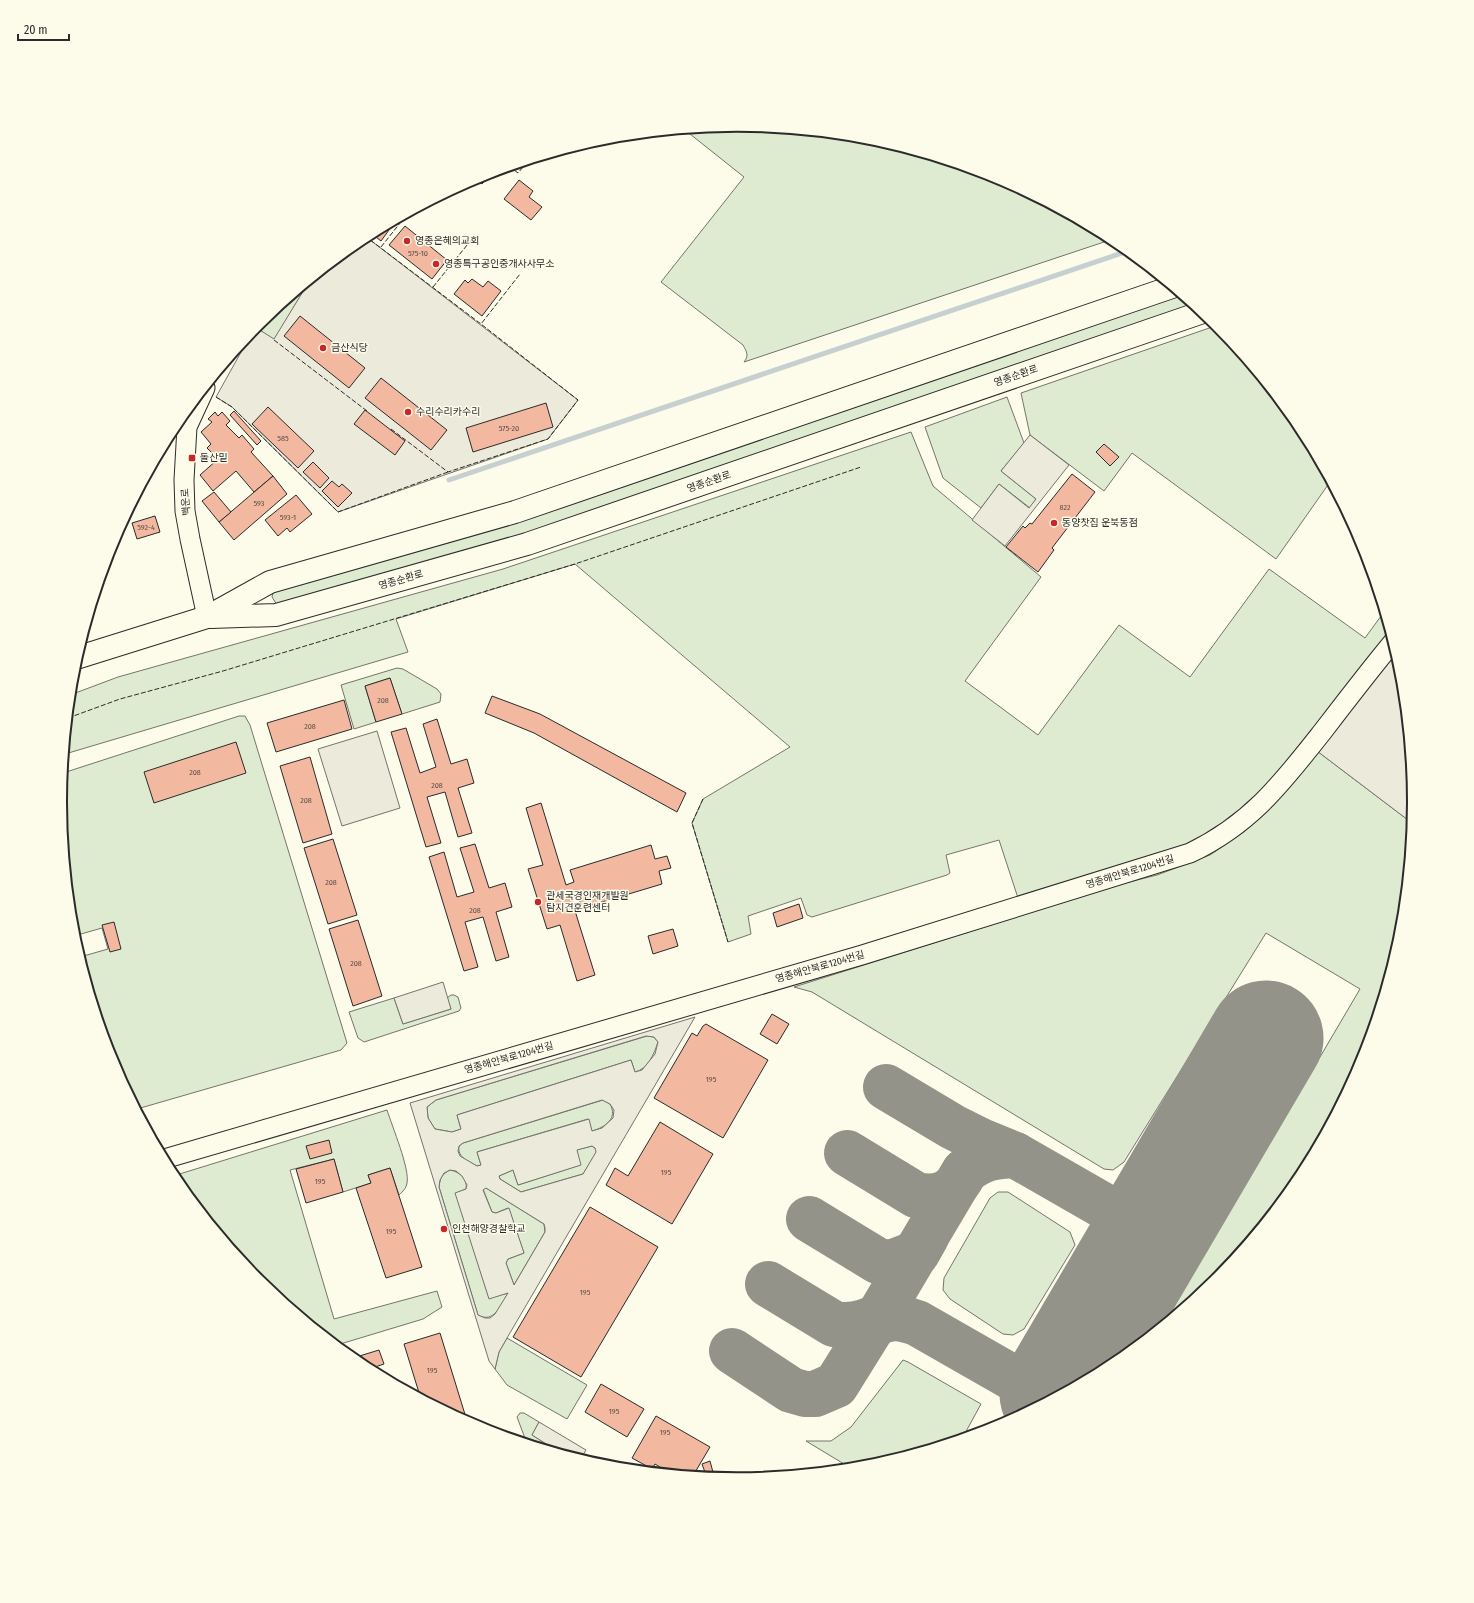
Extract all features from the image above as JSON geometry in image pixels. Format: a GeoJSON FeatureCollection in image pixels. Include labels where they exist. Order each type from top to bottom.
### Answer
{"type":"FeatureCollection","features":[{"type":"Feature","properties":{"kind":"main road","name":"영종순환로"},"geometry":{"type":"LineString","coordinates":[[84,656],[208,617],[270,582],[515,512],[1168,289]]}},
{"type":"Feature","properties":{"kind":"main road","name":"영종순환로"},"geometry":{"type":"LineString","coordinates":[[208,617],[276,615],[527,544],[1196,314]]}},
{"type":"Feature","properties":{"kind":"street","name":"백운로"},"geometry":{"type":"LineString","coordinates":[[197,405],[187,427],[184,480],[185,511],[208,617]]}},
{"type":"Feature","properties":{"kind":"street","name":"영종해안북로1204번길"},"geometry":{"type":"LineString","coordinates":[[170,1157],[862,955],[1190,853],[1214,842],[1236,826],[1277,788],[1389,648]]}},
{"type":"Feature","properties":{"kind":"green space"},"geometry":{"type":"Polygon","coordinates":[[[689,133],[781,133],[824,137],[868,144],[910,154],[952,167],[993,183],[1072,221],[1105,242],[744,362],[747,358],[747,354],[743,345],[661,282],[744,177],[689,133]]]}},
{"type":"Feature","properties":{"kind":"green space"},"geometry":{"type":"Polygon","coordinates":[[[303,291],[274,340],[260,331],[303,291]]]}},
{"type":"Feature","properties":{"kind":"green space"},"geometry":{"type":"Polygon","coordinates":[[[1174,293],[1190,308],[541,531],[277,605],[272,597],[273,593],[277,590],[1174,293]]]}},
{"type":"Feature","properties":{"kind":"green space"},"geometry":{"type":"Polygon","coordinates":[[[1211,328],[1241,360],[1269,394],[1294,429],[1327,486],[1276,559],[1132,453],[1104,491],[1030,435],[1021,393],[1211,328]]]}},
{"type":"Feature","properties":{"kind":"green space"},"geometry":{"type":"Polygon","coordinates":[[[1007,397],[1024,443],[1001,471],[1036,499],[1030,508],[999,484],[981,508],[943,478],[925,427],[1007,397]]]}},
{"type":"Feature","properties":{"kind":"green space"},"geometry":{"type":"Polygon","coordinates":[[[911,432],[933,486],[1041,577],[965,681],[1038,735],[1119,625],[1190,677],[1269,569],[1365,638],[1381,617],[1386,639],[1278,778],[1251,805],[1193,844],[1018,898],[999,840],[946,855],[950,873],[947,875],[812,917],[807,915],[801,898],[748,916],[751,934],[728,942],[692,823],[703,799],[790,747],[575,564],[396,619],[408,652],[69,753],[76,693],[118,677],[503,569],[911,432]]]}},
{"type":"Feature","properties":{"kind":"green space"},"geometry":{"type":"Polygon","coordinates":[[[397,668],[403,669],[437,689],[441,694],[440,702],[402,714],[390,678],[365,686],[376,722],[354,729],[341,685],[397,668]]]}},
{"type":"Feature","properties":{"kind":"green space"},"geometry":{"type":"Polygon","coordinates":[[[239,716],[245,716],[250,725],[347,1043],[341,1050],[141,1108],[118,1058],[103,1017],[85,955],[108,949],[102,928],[80,934],[80,932],[68,845],[68,771],[239,716]]]}},
{"type":"Feature","properties":{"kind":"green space"},"geometry":{"type":"Polygon","coordinates":[[[1317,751],[1407,819],[1406,845],[1394,932],[1384,975],[1356,1058],[1338,1098],[1317,1137],[1294,1174],[1269,1209],[1241,1243],[1211,1275],[1170,1313],[1360,989],[1266,933],[1124,1162],[1113,1170],[1104,1169],[812,992],[794,987],[1121,884],[1157,875],[1210,855],[1245,831],[1275,803],[1317,751]]]}},
{"type":"Feature","properties":{"kind":"green space"},"geometry":{"type":"Polygon","coordinates":[[[451,995],[458,997],[461,1008],[459,1011],[364,1042],[358,1038],[349,1012],[394,998],[403,1024],[451,1009],[447,998],[451,995]]]}},
{"type":"Feature","properties":{"kind":"green space"},"geometry":{"type":"Polygon","coordinates":[[[647,1036],[654,1037],[658,1042],[655,1051],[644,1068],[635,1072],[631,1060],[457,1115],[461,1129],[452,1132],[435,1129],[428,1118],[427,1107],[436,1100],[647,1036]]]}},
{"type":"Feature","properties":{"kind":"green space"},"geometry":{"type":"Polygon","coordinates":[[[603,1100],[610,1104],[613,1114],[612,1118],[602,1127],[592,1131],[588,1119],[477,1152],[481,1165],[477,1166],[464,1159],[460,1153],[459,1146],[463,1143],[603,1100]]]}},
{"type":"Feature","properties":{"kind":"green space"},"geometry":{"type":"Polygon","coordinates":[[[387,1110],[406,1168],[406,1187],[399,1195],[390,1168],[368,1175],[371,1183],[343,1192],[334,1159],[290,1170],[334,1319],[437,1291],[442,1307],[423,1319],[343,1343],[295,1305],[263,1275],[233,1243],[205,1209],[180,1174],[387,1110]]]}},
{"type":"Feature","properties":{"kind":"green space"},"geometry":{"type":"Polygon","coordinates":[[[592,1146],[597,1152],[583,1174],[521,1192],[500,1179],[499,1176],[513,1170],[518,1185],[580,1165],[576,1150],[592,1146]]]}},
{"type":"Feature","properties":{"kind":"green space"},"geometry":{"type":"Polygon","coordinates":[[[450,1170],[460,1174],[466,1182],[466,1189],[456,1193],[489,1298],[508,1293],[500,1308],[493,1315],[488,1317],[478,1315],[439,1187],[442,1177],[450,1170]]]}},
{"type":"Feature","properties":{"kind":"green space"},"geometry":{"type":"Polygon","coordinates":[[[486,1188],[544,1224],[545,1232],[514,1285],[506,1263],[508,1259],[524,1253],[508,1208],[496,1213],[492,1212],[483,1189],[486,1188]]]}},
{"type":"Feature","properties":{"kind":"green space"},"geometry":{"type":"Polygon","coordinates":[[[998,1192],[1008,1192],[1070,1232],[1075,1245],[1024,1329],[1013,1335],[1003,1334],[950,1299],[943,1290],[944,1278],[990,1198],[998,1192]]]}},
{"type":"Feature","properties":{"kind":"green space"},"geometry":{"type":"Polygon","coordinates":[[[507,1338],[587,1385],[567,1419],[507,1385],[495,1369],[499,1352],[507,1338]]]}},
{"type":"Feature","properties":{"kind":"green space"},"geometry":{"type":"Polygon","coordinates":[[[903,1360],[981,1404],[967,1430],[910,1449],[868,1459],[842,1463],[806,1441],[831,1441],[851,1427],[903,1360]]]}},
{"type":"Feature","properties":{"kind":"green space"},"geometry":{"type":"Polygon","coordinates":[[[520,1413],[524,1413],[539,1422],[532,1435],[545,1443],[524,1437],[517,1417],[520,1413]]]}},
{"type":"Feature","properties":{"kind":"shaded area"},"geometry":{"type":"Polygon","coordinates":[[[371,240],[578,400],[548,439],[338,512],[232,407],[216,397],[242,350],[261,331],[274,339],[303,291],[329,270],[371,240]]]}},
{"type":"Feature","properties":{"kind":"shaded area"},"geometry":{"type":"Polygon","coordinates":[[[1030,435],[1069,465],[1005,546],[972,520],[999,484],[1029,508],[1036,499],[1001,471],[1030,435]]]}},
{"type":"Feature","properties":{"kind":"shaded area"},"geometry":{"type":"Polygon","coordinates":[[[1390,655],[1401,714],[1406,758],[1407,819],[1317,751],[1390,655]]]}},
{"type":"Feature","properties":{"kind":"shaded area"},"geometry":{"type":"Polygon","coordinates":[[[377,731],[400,808],[342,826],[318,749],[377,731]]]}},
{"type":"Feature","properties":{"kind":"shaded area"},"geometry":{"type":"Polygon","coordinates":[[[443,982],[451,1009],[403,1024],[394,998],[443,982]]]}},
{"type":"Feature","properties":{"kind":"shaded area"},"geometry":{"type":"Polygon","coordinates":[[[695,1017],[499,1352],[495,1369],[489,1361],[410,1103],[695,1017]],[[646,1036],[436,1100],[427,1107],[428,1118],[435,1129],[452,1132],[461,1129],[457,1115],[631,1060],[635,1072],[642,1070],[655,1054],[658,1042],[654,1037],[646,1036]],[[602,1100],[463,1143],[459,1146],[458,1151],[460,1156],[477,1166],[481,1165],[477,1152],[589,1119],[592,1131],[602,1128],[613,1118],[614,1110],[610,1104],[602,1100]],[[592,1146],[577,1150],[581,1165],[518,1185],[513,1170],[499,1176],[500,1179],[521,1192],[583,1174],[596,1152],[595,1148],[592,1146]],[[450,1170],[444,1173],[440,1180],[439,1187],[478,1315],[485,1318],[490,1318],[495,1314],[508,1293],[489,1299],[455,1193],[466,1189],[467,1185],[462,1176],[456,1171],[450,1170]],[[486,1188],[483,1190],[492,1212],[496,1213],[509,1208],[524,1253],[508,1259],[506,1263],[514,1285],[545,1232],[544,1224],[486,1188]]]}},
{"type":"Feature","properties":{"kind":"shaded area"},"geometry":{"type":"Polygon","coordinates":[[[539,1422],[586,1450],[584,1454],[564,1449],[545,1443],[532,1435],[539,1422]]]}},
{"type":"Feature","properties":{"kind":"building"},"geometry":{"type":"Polygon","coordinates":[[[519,180],[533,191],[529,197],[542,207],[531,220],[504,199],[519,180]]]}},
{"type":"Feature","properties":{"kind":"building"},"geometry":{"type":"Polygon","coordinates":[[[405,226],[447,260],[432,279],[389,245],[405,226]]]}},
{"type":"Feature","properties":{"kind":"building"},"geometry":{"type":"Polygon","coordinates":[[[390,228],[381,241],[376,237],[390,228]]]}},
{"type":"Feature","properties":{"kind":"building"},"geometry":{"type":"Polygon","coordinates":[[[472,279],[483,287],[488,281],[501,291],[482,316],[454,294],[465,280],[468,283],[472,279]]]}},
{"type":"Feature","properties":{"kind":"building"},"geometry":{"type":"Polygon","coordinates":[[[300,316],[365,368],[349,388],[284,336],[300,316]]]}},
{"type":"Feature","properties":{"kind":"building"},"geometry":{"type":"Polygon","coordinates":[[[381,378],[447,430],[431,450],[365,398],[381,378]]]}},
{"type":"Feature","properties":{"kind":"building"},"geometry":{"type":"Polygon","coordinates":[[[546,403],[553,427],[473,452],[466,428],[546,403]]]}},
{"type":"Feature","properties":{"kind":"building"},"geometry":{"type":"Polygon","coordinates":[[[268,407],[314,451],[298,468],[252,424],[268,407]]]}},
{"type":"Feature","properties":{"kind":"building"},"geometry":{"type":"Polygon","coordinates":[[[365,410],[405,441],[395,455],[354,424],[365,410]]]}},
{"type":"Feature","properties":{"kind":"building"},"geometry":{"type":"Polygon","coordinates":[[[234,411],[261,441],[257,445],[230,415],[234,411]]]}},
{"type":"Feature","properties":{"kind":"building"},"geometry":{"type":"Polygon","coordinates":[[[215,412],[218,416],[222,412],[230,421],[226,425],[239,438],[242,435],[254,449],[251,452],[273,476],[254,492],[236,471],[213,491],[200,475],[218,459],[207,448],[211,444],[201,432],[212,422],[208,419],[215,412]]]}},
{"type":"Feature","properties":{"kind":"building"},"geometry":{"type":"Polygon","coordinates":[[[1104,444],[1119,457],[1110,466],[1096,452],[1104,444]]]}},
{"type":"Feature","properties":{"kind":"building"},"geometry":{"type":"Polygon","coordinates":[[[313,462],[329,478],[320,488],[303,472],[313,462]]]}},
{"type":"Feature","properties":{"kind":"building"},"geometry":{"type":"Polygon","coordinates":[[[1072,474],[1095,492],[1052,548],[1054,550],[1038,572],[1006,547],[1023,526],[1025,528],[1030,523],[1032,524],[1072,474]]]}},
{"type":"Feature","properties":{"kind":"building"},"geometry":{"type":"Polygon","coordinates":[[[273,476],[287,494],[234,540],[219,522],[273,476]]]}},
{"type":"Feature","properties":{"kind":"building"},"geometry":{"type":"Polygon","coordinates":[[[332,481],[339,487],[342,484],[352,493],[338,507],[322,491],[332,481]]]}},
{"type":"Feature","properties":{"kind":"building"},"geometry":{"type":"Polygon","coordinates":[[[214,492],[231,512],[219,522],[202,501],[214,492]]]}},
{"type":"Feature","properties":{"kind":"building"},"geometry":{"type":"Polygon","coordinates":[[[296,495],[312,514],[290,532],[287,528],[278,536],[265,520],[296,495]]]}},
{"type":"Feature","properties":{"kind":"building"},"geometry":{"type":"Polygon","coordinates":[[[155,516],[160,532],[137,539],[132,523],[155,516]]]}},
{"type":"Feature","properties":{"kind":"building"},"geometry":{"type":"Polygon","coordinates":[[[390,678],[402,714],[376,722],[365,686],[390,678]]]}},
{"type":"Feature","properties":{"kind":"building"},"geometry":{"type":"Polygon","coordinates":[[[492,696],[540,714],[686,793],[677,812],[534,733],[485,713],[492,696]]]}},
{"type":"Feature","properties":{"kind":"building"},"geometry":{"type":"Polygon","coordinates":[[[344,700],[352,729],[276,752],[267,723],[344,700]]]}},
{"type":"Feature","properties":{"kind":"building"},"geometry":{"type":"Polygon","coordinates":[[[437,719],[451,764],[467,759],[474,783],[458,788],[472,833],[458,837],[445,792],[427,797],[441,843],[426,847],[391,732],[406,728],[420,773],[436,767],[423,724],[437,719]]]}},
{"type":"Feature","properties":{"kind":"building"},"geometry":{"type":"Polygon","coordinates":[[[236,742],[246,773],[154,803],[144,772],[236,742]]]}},
{"type":"Feature","properties":{"kind":"building"},"geometry":{"type":"Polygon","coordinates":[[[310,757],[332,834],[303,843],[280,766],[310,757]]]}},
{"type":"Feature","properties":{"kind":"building"},"geometry":{"type":"Polygon","coordinates":[[[541,803],[566,885],[574,882],[570,870],[651,845],[655,859],[667,856],[671,868],[659,871],[662,884],[582,908],[578,896],[571,898],[595,975],[577,981],[560,925],[547,929],[528,869],[543,865],[526,808],[541,803]]]}},
{"type":"Feature","properties":{"kind":"building"},"geometry":{"type":"Polygon","coordinates":[[[333,839],[357,915],[328,924],[304,848],[333,839]]]}},
{"type":"Feature","properties":{"kind":"building"},"geometry":{"type":"Polygon","coordinates":[[[475,844],[489,888],[505,883],[512,907],[496,912],[509,957],[496,961],[483,917],[465,922],[478,967],[464,971],[429,857],[444,852],[457,897],[474,892],[460,848],[475,844]]]}},
{"type":"Feature","properties":{"kind":"building"},"geometry":{"type":"Polygon","coordinates":[[[799,904],[803,918],[777,927],[773,913],[799,904]]]}},
{"type":"Feature","properties":{"kind":"building"},"geometry":{"type":"Polygon","coordinates":[[[358,920],[382,996],[353,1006],[329,929],[358,920]]]}},
{"type":"Feature","properties":{"kind":"building"},"geometry":{"type":"Polygon","coordinates":[[[114,922],[121,949],[110,952],[102,925],[114,922]]]}},
{"type":"Feature","properties":{"kind":"building"},"geometry":{"type":"Polygon","coordinates":[[[673,929],[678,946],[653,954],[648,936],[673,929]]]}},
{"type":"Feature","properties":{"kind":"building"},"geometry":{"type":"Polygon","coordinates":[[[772,1014],[789,1024],[777,1044],[760,1034],[772,1014]]]}},
{"type":"Feature","properties":{"kind":"building"},"geometry":{"type":"Polygon","coordinates":[[[706,1024],[768,1060],[723,1138],[654,1098],[692,1033],[697,1036],[706,1024]]]}},
{"type":"Feature","properties":{"kind":"building"},"geometry":{"type":"Polygon","coordinates":[[[660,1122],[713,1154],[672,1224],[606,1185],[615,1168],[628,1176],[660,1122]]]}},
{"type":"Feature","properties":{"kind":"building"},"geometry":{"type":"Polygon","coordinates":[[[329,1140],[332,1153],[310,1159],[306,1146],[329,1140]]]}},
{"type":"Feature","properties":{"kind":"building"},"geometry":{"type":"Polygon","coordinates":[[[334,1159],[343,1192],[306,1203],[296,1169],[334,1159]]]}},
{"type":"Feature","properties":{"kind":"building"},"geometry":{"type":"Polygon","coordinates":[[[390,1168],[422,1267],[386,1278],[356,1188],[371,1183],[368,1175],[390,1168]]]}},
{"type":"Feature","properties":{"kind":"building"},"geometry":{"type":"Polygon","coordinates":[[[590,1207],[658,1247],[581,1377],[513,1337],[590,1207]]]}},
{"type":"Feature","properties":{"kind":"building"},"geometry":{"type":"Polygon","coordinates":[[[440,1333],[464,1413],[418,1390],[404,1344],[440,1333]]]}},
{"type":"Feature","properties":{"kind":"building"},"geometry":{"type":"Polygon","coordinates":[[[379,1350],[384,1364],[377,1366],[360,1356],[379,1350]]]}},
{"type":"Feature","properties":{"kind":"building"},"geometry":{"type":"Polygon","coordinates":[[[601,1384],[644,1409],[627,1437],[585,1412],[601,1384]]]}},
{"type":"Feature","properties":{"kind":"building"},"geometry":{"type":"Polygon","coordinates":[[[656,1416],[710,1447],[696,1470],[660,1467],[655,1464],[654,1466],[645,1465],[632,1458],[656,1416]]]}},
{"type":"Feature","properties":{"kind":"building"},"geometry":{"type":"Polygon","coordinates":[[[710,1461],[713,1471],[704,1471],[702,1464],[710,1461]]]}},
{"type":"Feature","properties":{"kind":"waterway"},"geometry":{"type":"LineString","coordinates":[[449,480],[1122,253]]}},
{"type":"Feature","properties":{"kind":"taxiway"},"geometry":{"type":"LineString","coordinates":[[886,1087],[953,1127],[981,1141],[1015,1155],[1151,1233]]}},
{"type":"Feature","properties":{"kind":"taxiway"},"geometry":{"type":"LineString","coordinates":[[847,1153],[916,1195],[932,1196],[945,1193],[956,1185],[965,1171]]}},
{"type":"Feature","properties":{"kind":"taxiway"},"geometry":{"type":"LineString","coordinates":[[732,1351],[791,1390],[805,1394],[815,1394],[836,1385],[964,1172],[982,1161],[1000,1156],[1015,1155]]}},
{"type":"Feature","properties":{"kind":"taxiway"},"geometry":{"type":"LineString","coordinates":[[809,1219],[878,1261],[891,1263],[917,1253],[926,1237]]}},
{"type":"Feature","properties":{"kind":"taxiway"},"geometry":{"type":"LineString","coordinates":[[768,1284],[834,1324],[858,1324],[869,1321],[880,1315]]}},
{"type":"Feature","properties":{"kind":"taxiway"},"geometry":{"type":"LineString","coordinates":[[874,1324],[896,1318],[917,1323],[1022,1382],[1041,1385],[1054,1383],[1067,1377]]}},
{"type":"Feature","properties":{"kind":"runway"},"geometry":{"type":"LineString","coordinates":[[1061,1388],[1266,1038]]}},
{"type":"Feature","properties":{"kind":"fence"},"geometry":{"type":"LineString","coordinates":[[514,170],[518,173],[523,167]]}},
{"type":"Feature","properties":{"kind":"fence"},"geometry":{"type":"LineString","coordinates":[[381,247],[401,221]]}},
{"type":"Feature","properties":{"kind":"fence"},"geometry":{"type":"LineString","coordinates":[[433,287],[472,239]]}},
{"type":"Feature","properties":{"kind":"fence"},"geometry":{"type":"LineString","coordinates":[[371,240],[481,324],[520,274]]}},
{"type":"Feature","properties":{"kind":"fence"},"geometry":{"type":"LineString","coordinates":[[391,429],[448,472],[548,439],[578,400],[481,324]]}},
{"type":"Feature","properties":{"kind":"fence"},"geometry":{"type":"LineString","coordinates":[[274,340],[367,411]]}},
{"type":"Feature","properties":{"kind":"fence"},"geometry":{"type":"LineString","coordinates":[[216,397],[232,407],[338,512],[448,472]]}},
{"type":"Feature","properties":{"kind":"fence"},"geometry":{"type":"LineString","coordinates":[[73,716],[120,699],[223,671],[575,564],[861,467]]}},
{"type":"Feature","properties":{"kind":"fence"},"geometry":{"type":"LineString","coordinates":[[703,799],[692,823],[728,942]]}},
{"type":"Feature","properties":{"kind":"place","name":"영종은혜의교회"},"geometry":{"type":"Point","coordinates":[407,241]}},
{"type":"Feature","properties":{"kind":"place","name":"영종특구공인중개사사무소"},"geometry":{"type":"Point","coordinates":[436,264]}},
{"type":"Feature","properties":{"kind":"place","name":"금산식당"},"geometry":{"type":"Point","coordinates":[323,348]}},
{"type":"Feature","properties":{"kind":"place","name":"수리수리카수리"},"geometry":{"type":"Point","coordinates":[408,412]}},
{"type":"Feature","properties":{"kind":"place","name":"돌산밑"},"geometry":{"type":"Point","coordinates":[192,458]}},
{"type":"Feature","properties":{"kind":"place","name":"동양찻집 운북동점"},"geometry":{"type":"Point","coordinates":[1054,523]}},
{"type":"Feature","properties":{"kind":"place","name":"관세국경인재개발원 탐지견훈련센터"},"geometry":{"type":"Point","coordinates":[538,902]}},
{"type":"Feature","properties":{"kind":"place","name":"인천해양경찰학교"},"geometry":{"type":"Point","coordinates":[444,1229]}}]}
